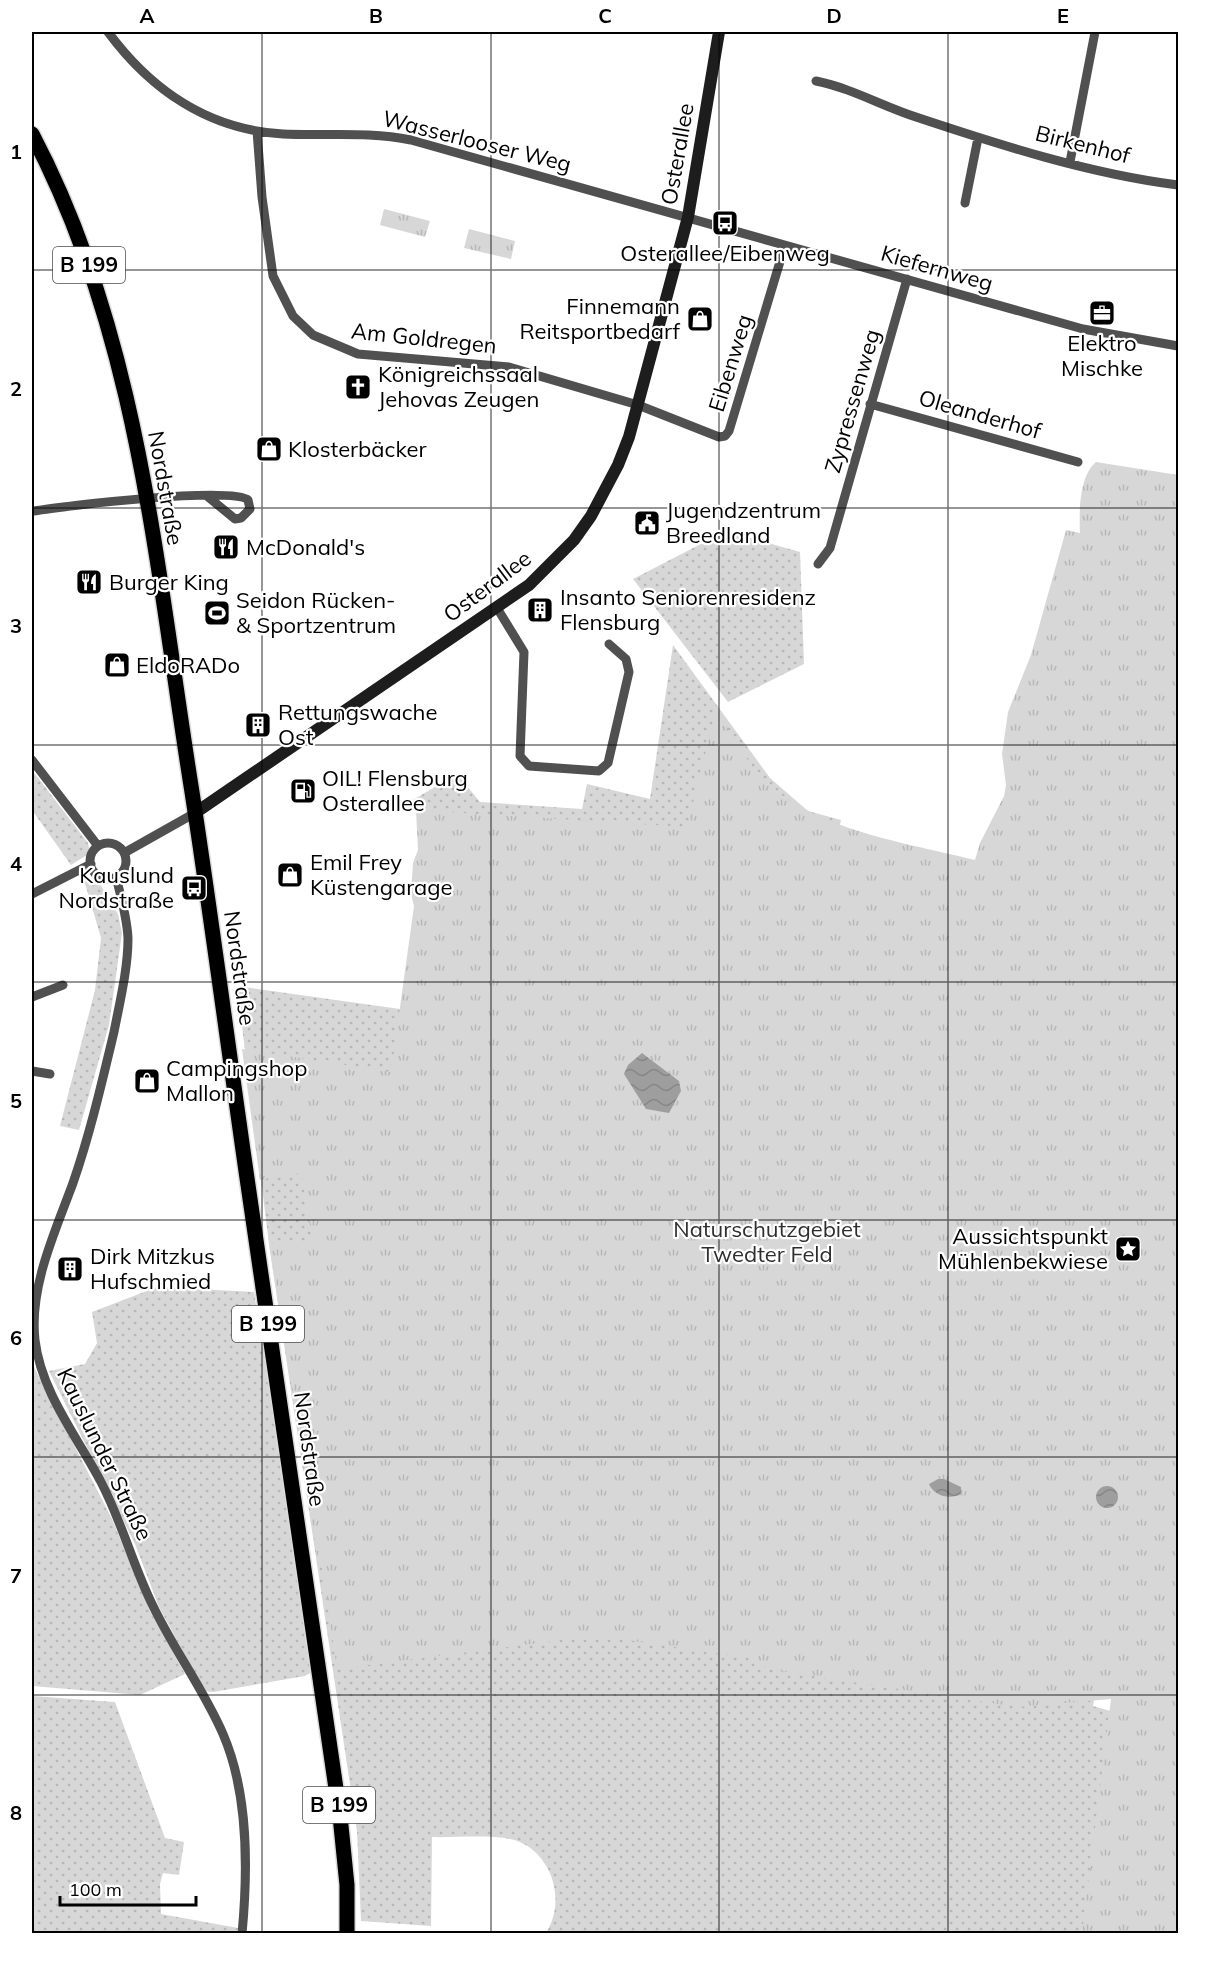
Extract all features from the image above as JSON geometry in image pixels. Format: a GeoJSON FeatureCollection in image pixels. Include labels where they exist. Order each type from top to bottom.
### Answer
{"type":"FeatureCollection","features":[{"type":"Feature","properties":{"kind":"main road","name":"Nordstraße"},"geometry":{"type":"LineString","coordinates":[[32,134],[63,197],[103,303],[128,402],[146,499],[195,813],[340,1816],[347,1885],[347,1934]]}},
{"type":"Feature","properties":{"kind":"street","name":"Wasserlooser Weg"},"geometry":{"type":"LineString","coordinates":[[108,32],[135,66],[176,100],[212,118],[257,131],[284,134],[362,133],[411,140],[688,217]]}},
{"type":"Feature","properties":{"kind":"street","name":"Osterallee"},"geometry":{"type":"LineString","coordinates":[[124,853],[195,813],[530,585],[551,564],[591,516],[618,465],[638,405],[688,217],[719,32]]}},
{"type":"Feature","properties":{"kind":"street"},"geometry":{"type":"LineString","coordinates":[[1070,162],[1095,32]]}},
{"type":"Feature","properties":{"kind":"street","name":"Birkenhof"},"geometry":{"type":"LineString","coordinates":[[816,81],[832,84],[898,111],[978,138],[1070,162],[1179,185]]}},
{"type":"Feature","properties":{"kind":"street","name":"Am Goldregen"},"geometry":{"type":"LineString","coordinates":[[257,131],[262,197],[273,276],[293,316],[313,335],[358,354],[509,367],[638,405]]}},
{"type":"Feature","properties":{"kind":"street"},"geometry":{"type":"LineString","coordinates":[[964,203],[978,138]]}},
{"type":"Feature","properties":{"kind":"street","name":"Kiefernweg"},"geometry":{"type":"LineString","coordinates":[[688,217],[1083,329],[1179,346]]}},
{"type":"Feature","properties":{"kind":"street","name":"Eibenweg"},"geometry":{"type":"LineString","coordinates":[[638,405],[719,436],[725,436],[741,397],[785,244]]}},
{"type":"Feature","properties":{"kind":"street","name":"Zypressenweg"},"geometry":{"type":"LineString","coordinates":[[818,564],[830,548],[907,279]]}},
{"type":"Feature","properties":{"kind":"street","name":"Oleanderhof"},"geometry":{"type":"LineString","coordinates":[[870,404],[1078,462]]}},
{"type":"Feature","properties":{"kind":"street"},"geometry":{"type":"LineString","coordinates":[[34,511],[146,499],[207,496]]}},
{"type":"Feature","properties":{"kind":"street"},"geometry":{"type":"LineString","coordinates":[[497,608],[524,652],[520,756],[530,766],[599,771],[608,763],[629,672],[626,659],[609,644]]}},
{"type":"Feature","properties":{"kind":"street"},"geometry":{"type":"LineString","coordinates":[[32,760],[99,846]]}},
{"type":"Feature","properties":{"kind":"street"},"geometry":{"type":"LineString","coordinates":[[110,843],[124,853],[126,864],[116,877],[99,877],[91,864],[92,854],[99,846],[110,843]]}},
{"type":"Feature","properties":{"kind":"street"},"geometry":{"type":"LineString","coordinates":[[32,894],[91,864]]}},
{"type":"Feature","properties":{"kind":"street","name":"Kauslunder Straße"},"geometry":{"type":"LineString","coordinates":[[116,877],[128,934],[128,954],[105,1069],[76,1174],[43,1271],[35,1313],[39,1360],[64,1416],[125,1532],[153,1607],[216,1720],[233,1760],[242,1822],[245,1871],[242,1934]]}},
{"type":"Feature","properties":{"kind":"street"},"geometry":{"type":"LineString","coordinates":[[32,997],[63,985]]}},
{"type":"Feature","properties":{"kind":"street"},"geometry":{"type":"LineString","coordinates":[[32,1071],[51,1074]]}},
{"type":"Feature","properties":{"kind":"green space"},"geometry":{"type":"Polygon","coordinates":[[[384,209],[430,221],[425,237],[380,225],[384,209]]]}},
{"type":"Feature","properties":{"kind":"green space"},"geometry":{"type":"Polygon","coordinates":[[[469,229],[515,241],[511,259],[464,248],[469,229]]]}},
{"type":"Feature","properties":{"kind":"green space","name":"Naturschutzgebiet Twedter Feld"},"geometry":{"type":"Polygon","coordinates":[[[1096,462],[1178,475],[1178,1933],[1082,1933],[1111,1699],[1018,1707],[773,1670],[748,1658],[607,1637],[569,1639],[337,1669],[321,1559],[317,1557],[269,1244],[313,1242],[301,1173],[260,1180],[242,1049],[391,1072],[414,906],[411,894],[413,863],[418,850],[416,810],[687,827],[716,710],[744,755],[763,779],[808,811],[863,832],[975,860],[980,843],[1004,796],[1006,785],[1002,754],[1008,712],[1031,655],[1066,530],[1080,533],[1083,485],[1090,468],[1096,462]]]}},
{"type":"Feature","properties":{"kind":"green space"},"geometry":{"type":"Polygon","coordinates":[[[726,531],[800,552],[804,664],[728,702],[633,579],[726,531]]]}},
{"type":"Feature","properties":{"kind":"green space","name":"Naturschutzgebiet Twedter Feld"},"geometry":{"type":"Polygon","coordinates":[[[673,645],[770,778],[808,811],[841,820],[769,1156],[1167,1306],[1093,1706],[1166,1727],[1178,1933],[546,1933],[555,1909],[555,1896],[549,1870],[542,1859],[520,1842],[478,1836],[432,1837],[431,1926],[361,1921],[357,1831],[269,1244],[237,986],[407,1010],[423,819],[411,801],[457,774],[480,802],[582,809],[587,784],[650,799],[673,645]]]}},
{"type":"Feature","properties":{"kind":"green space"},"geometry":{"type":"Polygon","coordinates":[[[32,770],[88,843],[90,853],[71,865],[32,810],[32,770]]]}},
{"type":"Feature","properties":{"kind":"green space"},"geometry":{"type":"Polygon","coordinates":[[[82,873],[100,884],[118,914],[122,933],[109,1025],[79,1130],[60,1126],[95,990],[101,938],[82,873]]]}},
{"type":"Feature","properties":{"kind":"green space"},"geometry":{"type":"Polygon","coordinates":[[[157,1287],[254,1292],[313,1666],[312,1672],[305,1676],[213,1692],[204,1691],[159,1607],[135,1544],[49,1371],[85,1364],[97,1343],[92,1312],[157,1287]]]}},
{"type":"Feature","properties":{"kind":"green space"},"geometry":{"type":"Polygon","coordinates":[[[32,1363],[112,1519],[150,1611],[185,1674],[140,1695],[32,1686],[32,1363]]]}},
{"type":"Feature","properties":{"kind":"green space"},"geometry":{"type":"Polygon","coordinates":[[[32,1696],[115,1702],[165,1838],[184,1842],[179,1875],[163,1873],[160,1884],[161,1914],[238,1928],[237,1933],[32,1933],[32,1696]]]}},
{"type":"Feature","properties":{"kind":"water"},"geometry":{"type":"Polygon","coordinates":[[[642,1053],[679,1081],[681,1091],[669,1113],[646,1109],[624,1074],[628,1065],[642,1053]]]}},
{"type":"Feature","properties":{"kind":"water"},"geometry":{"type":"Polygon","coordinates":[[[938,1479],[944,1479],[961,1487],[961,1494],[952,1497],[938,1494],[929,1484],[938,1479]]]}},
{"type":"Feature","properties":{"kind":"water"},"geometry":{"type":"Polygon","coordinates":[[[1107,1486],[1115,1489],[1118,1497],[1115,1505],[1107,1508],[1099,1505],[1096,1497],[1099,1489],[1107,1486]]]}},
{"type":"Feature","properties":{"kind":"place","name":"Osterallee/Eibenweg"},"geometry":{"type":"Point","coordinates":[725,223]}},
{"type":"Feature","properties":{"kind":"place","name":"Elektro Mischke"},"geometry":{"type":"Point","coordinates":[1102,313]}},
{"type":"Feature","properties":{"kind":"place","name":"Finnemann Reitsportbedarf"},"geometry":{"type":"Point","coordinates":[700,319]}},
{"type":"Feature","properties":{"kind":"place","name":"Königreichssaal Jehovas Zeugen"},"geometry":{"type":"Point","coordinates":[358,387]}},
{"type":"Feature","properties":{"kind":"place","name":"Klosterbäcker"},"geometry":{"type":"Point","coordinates":[269,449]}},
{"type":"Feature","properties":{"kind":"place","name":"Jugendzentrum Breedland"},"geometry":{"type":"Point","coordinates":[647,523]}},
{"type":"Feature","properties":{"kind":"place","name":"McDonald's"},"geometry":{"type":"Point","coordinates":[226,547]}},
{"type":"Feature","properties":{"kind":"place","name":"Burger King"},"geometry":{"type":"Point","coordinates":[89,582]}},
{"type":"Feature","properties":{"kind":"place","name":"Insanto Seniorenresidenz Flensburg"},"geometry":{"type":"Point","coordinates":[540,610]}},
{"type":"Feature","properties":{"kind":"place","name":"Seidon Rücken- & Sportzentrum"},"geometry":{"type":"Point","coordinates":[217,613]}},
{"type":"Feature","properties":{"kind":"place","name":"EldoRADo"},"geometry":{"type":"Point","coordinates":[117,665]}},
{"type":"Feature","properties":{"kind":"place","name":"Rettungswache Ost"},"geometry":{"type":"Point","coordinates":[258,725]}},
{"type":"Feature","properties":{"kind":"place","name":"OIL! Flensburg Osterallee"},"geometry":{"type":"Point","coordinates":[303,791]}},
{"type":"Feature","properties":{"kind":"place","name":"Emil Frey Küstengarage"},"geometry":{"type":"Point","coordinates":[290,875]}},
{"type":"Feature","properties":{"kind":"place","name":"Kauslund Nordstraße"},"geometry":{"type":"Point","coordinates":[194,888]}},
{"type":"Feature","properties":{"kind":"place","name":"Campingshop Mallon"},"geometry":{"type":"Point","coordinates":[147,1081]}},
{"type":"Feature","properties":{"kind":"place","name":"Aussichtspunkt Mühlenbekwiese"},"geometry":{"type":"Point","coordinates":[1128,1249]}},
{"type":"Feature","properties":{"kind":"place","name":"Dirk Mitzkus Hufschmied"},"geometry":{"type":"Point","coordinates":[70,1269]}}]}
